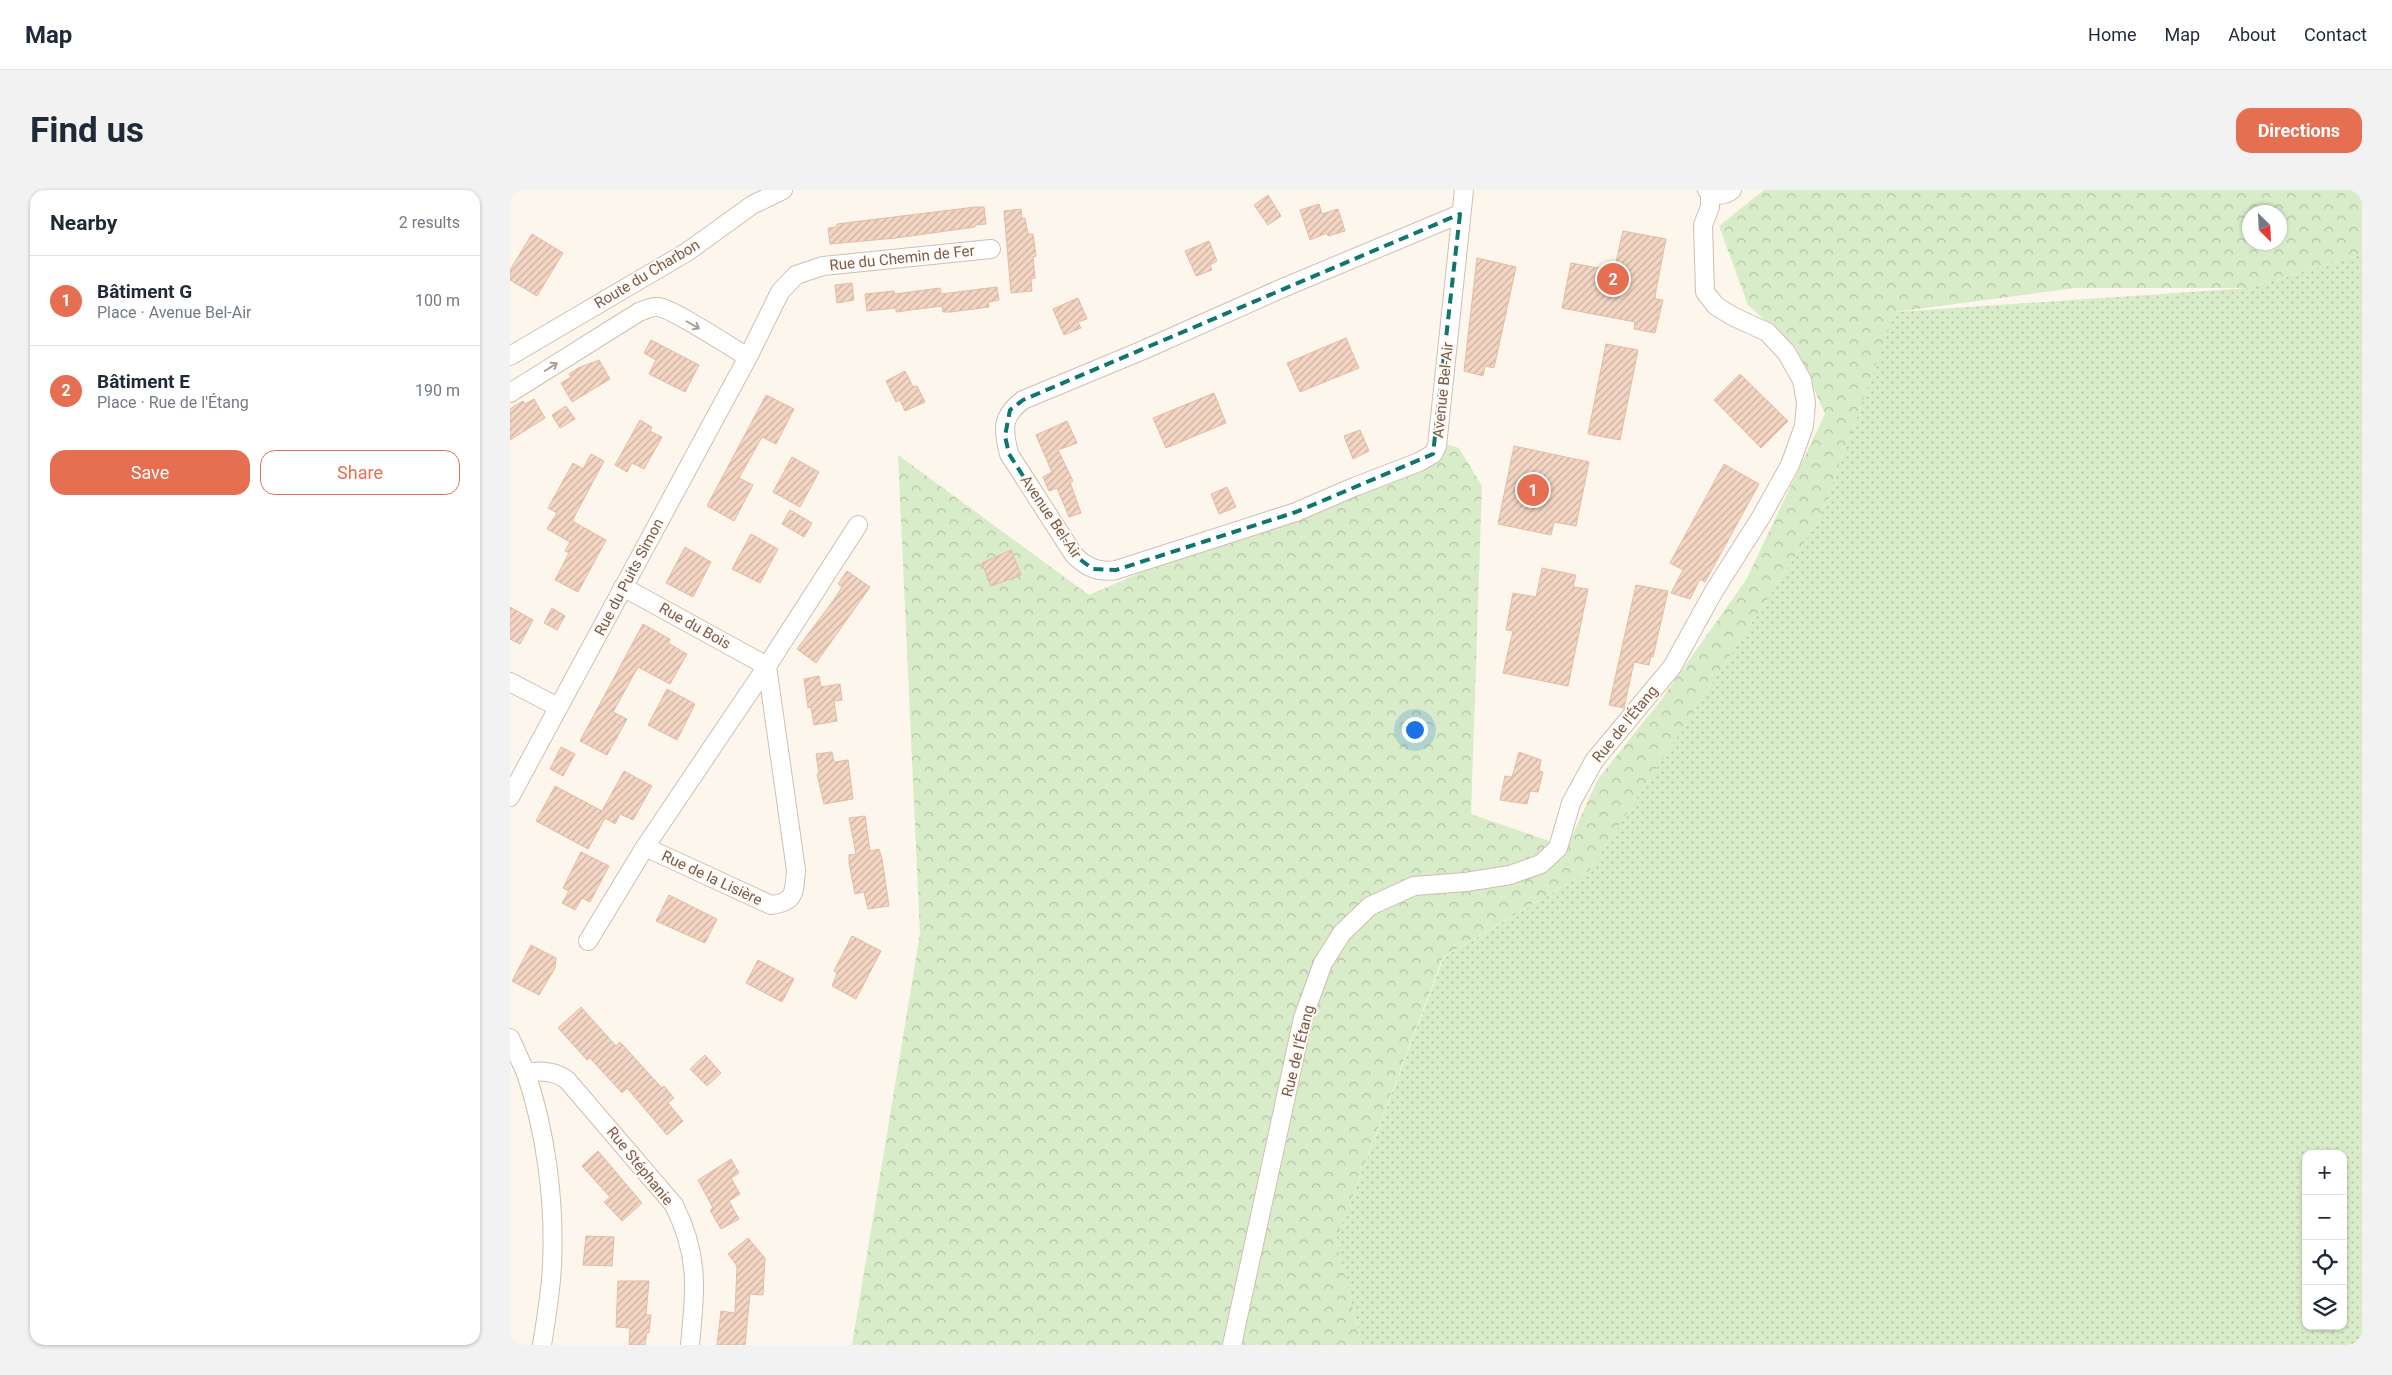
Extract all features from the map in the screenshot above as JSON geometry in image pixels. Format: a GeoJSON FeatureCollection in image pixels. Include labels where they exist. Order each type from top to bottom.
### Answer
{"type":"FeatureCollection","features":[{"type":"Feature","properties":{"kind":"street","name":"Route du Charbon"},"geometry":{"type":"LineString","coordinates":[[510,356],[687,252],[752,205],[783,190]]}},
{"type":"Feature","properties":{"kind":"street","name":"Avenue Bel-Air"},"geometry":{"type":"LineString","coordinates":[[1460,214],[1285,287],[1141,351],[1024,400],[1010,410],[1004,436],[1009,454],[1074,555],[1083,564],[1093,569],[1104,572],[1116,570],[1296,512],[1419,462],[1433,454],[1437,446],[1460,244],[1460,214],[1464,190]]}},
{"type":"Feature","properties":{"kind":"street"},"geometry":{"type":"LineString","coordinates":[[1709,191],[1724,195],[1732,190]]}},
{"type":"Feature","properties":{"kind":"street","name":"Rue de l'Étang"},"geometry":{"type":"LineString","coordinates":[[1232,1345],[1303,1018],[1323,963],[1342,934],[1370,906],[1414,886],[1466,882],[1510,875],[1541,864],[1558,848],[1571,803],[1594,761],[1672,667],[1714,591],[1790,465],[1804,426],[1806,403],[1802,380],[1786,352],[1767,332],[1722,310],[1716,306],[1706,292],[1703,225],[1710,207],[1709,191]]}},
{"type":"Feature","properties":{"kind":"street","name":"Rue du Chemin de Fer"},"geometry":{"type":"LineString","coordinates":[[748,357],[780,292],[796,275],[823,266],[991,249]]}},
{"type":"Feature","properties":{"kind":"street"},"geometry":{"type":"LineString","coordinates":[[510,393],[639,312],[652,307],[660,307],[674,314],[748,357]]}},
{"type":"Feature","properties":{"kind":"street","name":"Rue du Puits Simon"},"geometry":{"type":"LineString","coordinates":[[510,797],[748,357]]}},
{"type":"Feature","properties":{"kind":"street","name":"Rue de la Lisière"},"geometry":{"type":"LineString","coordinates":[[767,666],[796,870],[794,894],[789,901],[771,906],[645,847],[767,666],[858,525]]}},
{"type":"Feature","properties":{"kind":"street","name":"Rue du Bois"},"geometry":{"type":"LineString","coordinates":[[623,587],[767,666]]}},
{"type":"Feature","properties":{"kind":"street"},"geometry":{"type":"LineString","coordinates":[[510,682],[558,707]]}},
{"type":"Feature","properties":{"kind":"street"},"geometry":{"type":"LineString","coordinates":[[588,942],[645,847]]}},
{"type":"Feature","properties":{"kind":"street"},"geometry":{"type":"LineString","coordinates":[[510,1038],[526,1073],[536,1102],[550,1188],[552,1265],[542,1345]]}},
{"type":"Feature","properties":{"kind":"street","name":"Rue Stéphanie"},"geometry":{"type":"LineString","coordinates":[[526,1073],[549,1071],[559,1074],[567,1080],[674,1205],[686,1228],[692,1252],[695,1284],[690,1345]]}},
{"type":"Feature","properties":{"kind":"highlighted area"},"geometry":{"type":"Polygon","coordinates":[[[1460,214],[1433,454],[1296,512],[1116,570],[1093,569],[1074,555],[1009,454],[1005,436],[1010,410],[1023,400],[1460,214]]]}},
{"type":"Feature","properties":{"kind":"green space"},"geometry":{"type":"Polygon","coordinates":[[[1764,190],[2362,190],[2362,254],[2250,288],[2076,288],[1895,312],[1819,520],[1589,871],[1443,957],[1336,1240],[1362,1345],[852,1345],[920,934],[898,455],[1089,595],[1442,443],[1459,448],[1482,486],[1471,814],[1567,847],[1598,779],[1658,704],[1746,580],[1825,414],[1796,348],[1748,305],[1719,226],[1764,190]]]}},
{"type":"Feature","properties":{"kind":"green space"},"geometry":{"type":"Polygon","coordinates":[[[2362,254],[2362,1345],[1362,1345],[1336,1240],[1444,957],[1589,871],[1819,520],[1895,312],[2250,288],[2362,254]]]}},
{"type":"Feature","properties":{"kind":"building"},"geometry":{"type":"Polygon","coordinates":[[[1268,195],[1281,216],[1268,225],[1254,205],[1268,195]]]}},
{"type":"Feature","properties":{"kind":"building"},"geometry":{"type":"Polygon","coordinates":[[[1319,204],[1322,214],[1338,209],[1345,231],[1328,236],[1327,233],[1310,240],[1300,210],[1319,204]]]}},
{"type":"Feature","properties":{"kind":"building"},"geometry":{"type":"Polygon","coordinates":[[[984,207],[986,224],[896,238],[830,244],[828,228],[837,227],[837,224],[984,207]]]}},
{"type":"Feature","properties":{"kind":"building"},"geometry":{"type":"Polygon","coordinates":[[[1021,209],[1028,234],[1033,234],[1036,256],[1033,257],[1035,278],[1031,279],[1032,291],[1011,293],[1004,211],[1021,209]]]}},
{"type":"Feature","properties":{"kind":"building"},"geometry":{"type":"Polygon","coordinates":[[[1623,231],[1666,239],[1655,299],[1663,300],[1655,333],[1634,329],[1635,322],[1562,308],[1571,263],[1614,271],[1623,231]]]}},
{"type":"Feature","properties":{"kind":"building"},"geometry":{"type":"Polygon","coordinates":[[[532,234],[563,253],[537,296],[510,280],[510,270],[532,234]]]}},
{"type":"Feature","properties":{"kind":"building"},"geometry":{"type":"Polygon","coordinates":[[[1209,241],[1217,261],[1210,265],[1212,270],[1196,276],[1185,251],[1209,241]]]}},
{"type":"Feature","properties":{"kind":"building"},"geometry":{"type":"Polygon","coordinates":[[[1477,258],[1516,267],[1494,368],[1485,366],[1483,376],[1464,371],[1477,258]]]}},
{"type":"Feature","properties":{"kind":"building"},"geometry":{"type":"Polygon","coordinates":[[[852,283],[854,300],[837,303],[835,285],[852,283]]]}},
{"type":"Feature","properties":{"kind":"building"},"geometry":{"type":"Polygon","coordinates":[[[997,287],[999,300],[988,302],[989,307],[943,312],[942,303],[942,306],[896,312],[896,308],[867,311],[865,294],[894,291],[895,294],[940,288],[941,294],[997,287]]]}},
{"type":"Feature","properties":{"kind":"building"},"geometry":{"type":"Polygon","coordinates":[[[1078,298],[1087,319],[1078,322],[1081,328],[1064,335],[1053,309],[1078,298]]]}},
{"type":"Feature","properties":{"kind":"building"},"geometry":{"type":"Polygon","coordinates":[[[1346,338],[1359,368],[1300,392],[1287,363],[1346,338]]]}},
{"type":"Feature","properties":{"kind":"building"},"geometry":{"type":"Polygon","coordinates":[[[651,340],[699,365],[685,392],[649,374],[656,360],[644,353],[651,340]]]}},
{"type":"Feature","properties":{"kind":"building"},"geometry":{"type":"Polygon","coordinates":[[[1606,344],[1638,350],[1620,440],[1588,434],[1606,344]]]}},
{"type":"Feature","properties":{"kind":"building"},"geometry":{"type":"Polygon","coordinates":[[[599,360],[610,379],[572,402],[561,383],[571,377],[569,374],[578,368],[599,360]]]}},
{"type":"Feature","properties":{"kind":"building"},"geometry":{"type":"Polygon","coordinates":[[[905,371],[913,387],[917,386],[925,402],[905,411],[900,400],[896,402],[886,381],[905,371]]]}},
{"type":"Feature","properties":{"kind":"building"},"geometry":{"type":"Polygon","coordinates":[[[1740,374],[1788,421],[1761,448],[1714,400],[1740,374]]]}},
{"type":"Feature","properties":{"kind":"building"},"geometry":{"type":"Polygon","coordinates":[[[1214,393],[1226,423],[1166,448],[1153,418],[1214,393]]]}},
{"type":"Feature","properties":{"kind":"building"},"geometry":{"type":"Polygon","coordinates":[[[766,395],[794,409],[776,444],[762,437],[739,478],[753,485],[734,521],[707,506],[766,395]]]}},
{"type":"Feature","properties":{"kind":"building"},"geometry":{"type":"Polygon","coordinates":[[[534,399],[545,418],[510,440],[510,409],[523,401],[525,404],[534,399]]]}},
{"type":"Feature","properties":{"kind":"building"},"geometry":{"type":"Polygon","coordinates":[[[566,406],[575,419],[560,428],[552,415],[566,406]]]}},
{"type":"Feature","properties":{"kind":"building"},"geometry":{"type":"Polygon","coordinates":[[[640,420],[652,427],[650,431],[662,437],[644,469],[632,463],[627,472],[615,465],[640,420]]]}},
{"type":"Feature","properties":{"kind":"building"},"geometry":{"type":"Polygon","coordinates":[[[1067,421],[1077,443],[1058,450],[1073,481],[1070,482],[1081,513],[1069,517],[1057,488],[1049,491],[1043,477],[1052,472],[1036,435],[1067,421]]]}},
{"type":"Feature","properties":{"kind":"building"},"geometry":{"type":"Polygon","coordinates":[[[1360,430],[1369,451],[1353,459],[1344,436],[1360,430]]]}},
{"type":"Feature","properties":{"kind":"building"},"geometry":{"type":"Polygon","coordinates":[[[1514,446],[1589,462],[1576,526],[1554,522],[1551,535],[1498,524],[1514,446]]]}},
{"type":"Feature","properties":{"kind":"building"},"geometry":{"type":"Polygon","coordinates":[[[591,454],[604,461],[572,521],[606,540],[578,592],[555,580],[569,553],[565,551],[570,542],[547,529],[557,513],[548,508],[573,463],[583,469],[591,454]]]}},
{"type":"Feature","properties":{"kind":"building"},"geometry":{"type":"Polygon","coordinates":[[[792,457],[819,472],[800,507],[773,492],[792,457]]]}},
{"type":"Feature","properties":{"kind":"building"},"geometry":{"type":"Polygon","coordinates":[[[1724,464],[1759,484],[1705,582],[1700,579],[1690,599],[1671,593],[1683,570],[1670,563],[1724,464]]]}},
{"type":"Feature","properties":{"kind":"building"},"geometry":{"type":"Polygon","coordinates":[[[1227,487],[1236,507],[1219,514],[1211,494],[1227,487]]]}},
{"type":"Feature","properties":{"kind":"building"},"geometry":{"type":"Polygon","coordinates":[[[790,510],[812,523],[804,537],[782,524],[790,510]]]}},
{"type":"Feature","properties":{"kind":"building"},"geometry":{"type":"Polygon","coordinates":[[[751,534],[778,549],[760,583],[732,569],[751,534]]]}},
{"type":"Feature","properties":{"kind":"building"},"geometry":{"type":"Polygon","coordinates":[[[685,547],[711,562],[693,597],[666,583],[685,547]]]}},
{"type":"Feature","properties":{"kind":"building"},"geometry":{"type":"Polygon","coordinates":[[[1011,550],[1021,575],[991,586],[982,563],[1011,550]]]}},
{"type":"Feature","properties":{"kind":"building"},"geometry":{"type":"Polygon","coordinates":[[[1542,568],[1576,575],[1573,587],[1588,589],[1568,686],[1503,673],[1513,631],[1506,630],[1513,593],[1536,597],[1542,568]]]}},
{"type":"Feature","properties":{"kind":"building"},"geometry":{"type":"Polygon","coordinates":[[[847,571],[870,587],[816,663],[797,649],[842,587],[838,584],[847,571]]]}},
{"type":"Feature","properties":{"kind":"building"},"geometry":{"type":"Polygon","coordinates":[[[1636,585],[1668,591],[1653,657],[1651,656],[1649,665],[1634,662],[1624,708],[1609,705],[1636,585]]]}},
{"type":"Feature","properties":{"kind":"building"},"geometry":{"type":"Polygon","coordinates":[[[510,607],[533,620],[520,644],[510,639],[510,607]]]}},
{"type":"Feature","properties":{"kind":"building"},"geometry":{"type":"Polygon","coordinates":[[[552,608],[565,616],[557,630],[544,623],[552,608]]]}},
{"type":"Feature","properties":{"kind":"building"},"geometry":{"type":"Polygon","coordinates":[[[643,624],[670,639],[668,643],[687,654],[670,684],[638,667],[613,712],[627,719],[607,755],[580,741],[643,624]]]}},
{"type":"Feature","properties":{"kind":"building"},"geometry":{"type":"Polygon","coordinates":[[[819,676],[821,687],[840,684],[842,700],[834,701],[837,721],[814,725],[811,707],[808,708],[804,679],[819,676]]]}},
{"type":"Feature","properties":{"kind":"building"},"geometry":{"type":"Polygon","coordinates":[[[667,689],[695,704],[677,740],[648,725],[667,689]]]}},
{"type":"Feature","properties":{"kind":"building"},"geometry":{"type":"Polygon","coordinates":[[[561,747],[575,754],[563,776],[550,769],[561,747]]]}},
{"type":"Feature","properties":{"kind":"building"},"geometry":{"type":"Polygon","coordinates":[[[832,752],[834,762],[848,760],[853,799],[824,804],[817,774],[819,774],[816,754],[832,752]]]}},
{"type":"Feature","properties":{"kind":"building"},"geometry":{"type":"Polygon","coordinates":[[[1519,752],[1541,760],[1539,771],[1543,772],[1538,792],[1530,791],[1527,804],[1500,800],[1505,776],[1512,777],[1519,752]]]}},
{"type":"Feature","properties":{"kind":"building"},"geometry":{"type":"Polygon","coordinates":[[[624,771],[652,786],[633,820],[620,814],[615,824],[605,818],[588,849],[536,821],[555,786],[602,811],[624,771]]]}},
{"type":"Feature","properties":{"kind":"building"},"geometry":{"type":"Polygon","coordinates":[[[865,816],[870,851],[879,849],[882,859],[889,906],[868,909],[864,892],[855,894],[849,855],[856,854],[849,818],[865,816]]]}},
{"type":"Feature","properties":{"kind":"building"},"geometry":{"type":"Polygon","coordinates":[[[581,852],[609,866],[590,902],[582,898],[575,910],[562,903],[569,891],[563,888],[581,852]]]}},
{"type":"Feature","properties":{"kind":"building"},"geometry":{"type":"Polygon","coordinates":[[[669,895],[717,919],[705,943],[656,921],[669,895]]]}},
{"type":"Feature","properties":{"kind":"building"},"geometry":{"type":"Polygon","coordinates":[[[852,936],[881,951],[856,999],[832,986],[837,973],[834,971],[852,936]]]}},
{"type":"Feature","properties":{"kind":"building"},"geometry":{"type":"Polygon","coordinates":[[[531,945],[556,958],[555,968],[539,995],[512,981],[531,945]]]}},
{"type":"Feature","properties":{"kind":"building"},"geometry":{"type":"Polygon","coordinates":[[[758,960],[794,979],[782,1002],[746,983],[758,960]]]}},
{"type":"Feature","properties":{"kind":"building"},"geometry":{"type":"Polygon","coordinates":[[[581,1007],[616,1046],[620,1042],[662,1088],[664,1086],[674,1098],[668,1103],[683,1121],[667,1135],[627,1088],[622,1093],[590,1058],[587,1060],[558,1028],[581,1007]]]}},
{"type":"Feature","properties":{"kind":"building"},"geometry":{"type":"Polygon","coordinates":[[[705,1055],[721,1073],[707,1086],[690,1069],[705,1055]]]}},
{"type":"Feature","properties":{"kind":"building"},"geometry":{"type":"Polygon","coordinates":[[[598,1151],[642,1203],[622,1221],[604,1202],[610,1197],[582,1166],[598,1151]]]}},
{"type":"Feature","properties":{"kind":"building"},"geometry":{"type":"Polygon","coordinates":[[[731,1159],[739,1173],[731,1178],[740,1194],[729,1201],[739,1219],[721,1229],[710,1210],[713,1208],[698,1180],[731,1159]]]}},
{"type":"Feature","properties":{"kind":"building"},"geometry":{"type":"Polygon","coordinates":[[[586,1236],[614,1237],[612,1266],[583,1265],[586,1236]]]}},
{"type":"Feature","properties":{"kind":"building"},"geometry":{"type":"Polygon","coordinates":[[[748,1238],[765,1258],[763,1295],[750,1294],[745,1345],[717,1345],[721,1311],[735,1313],[737,1266],[728,1254],[748,1238]]]}},
{"type":"Feature","properties":{"kind":"building"},"geometry":{"type":"Polygon","coordinates":[[[618,1281],[649,1281],[646,1315],[651,1315],[649,1333],[647,1332],[645,1345],[629,1345],[630,1328],[616,1327],[618,1281]]]}},
{"type":"Feature","properties":{"kind":"place","name":"Bâtiment E"},"geometry":{"type":"Point","coordinates":[1613,279]}},
{"type":"Feature","properties":{"kind":"place","name":"Bâtiment G"},"geometry":{"type":"Point","coordinates":[1533,490]}}]}
